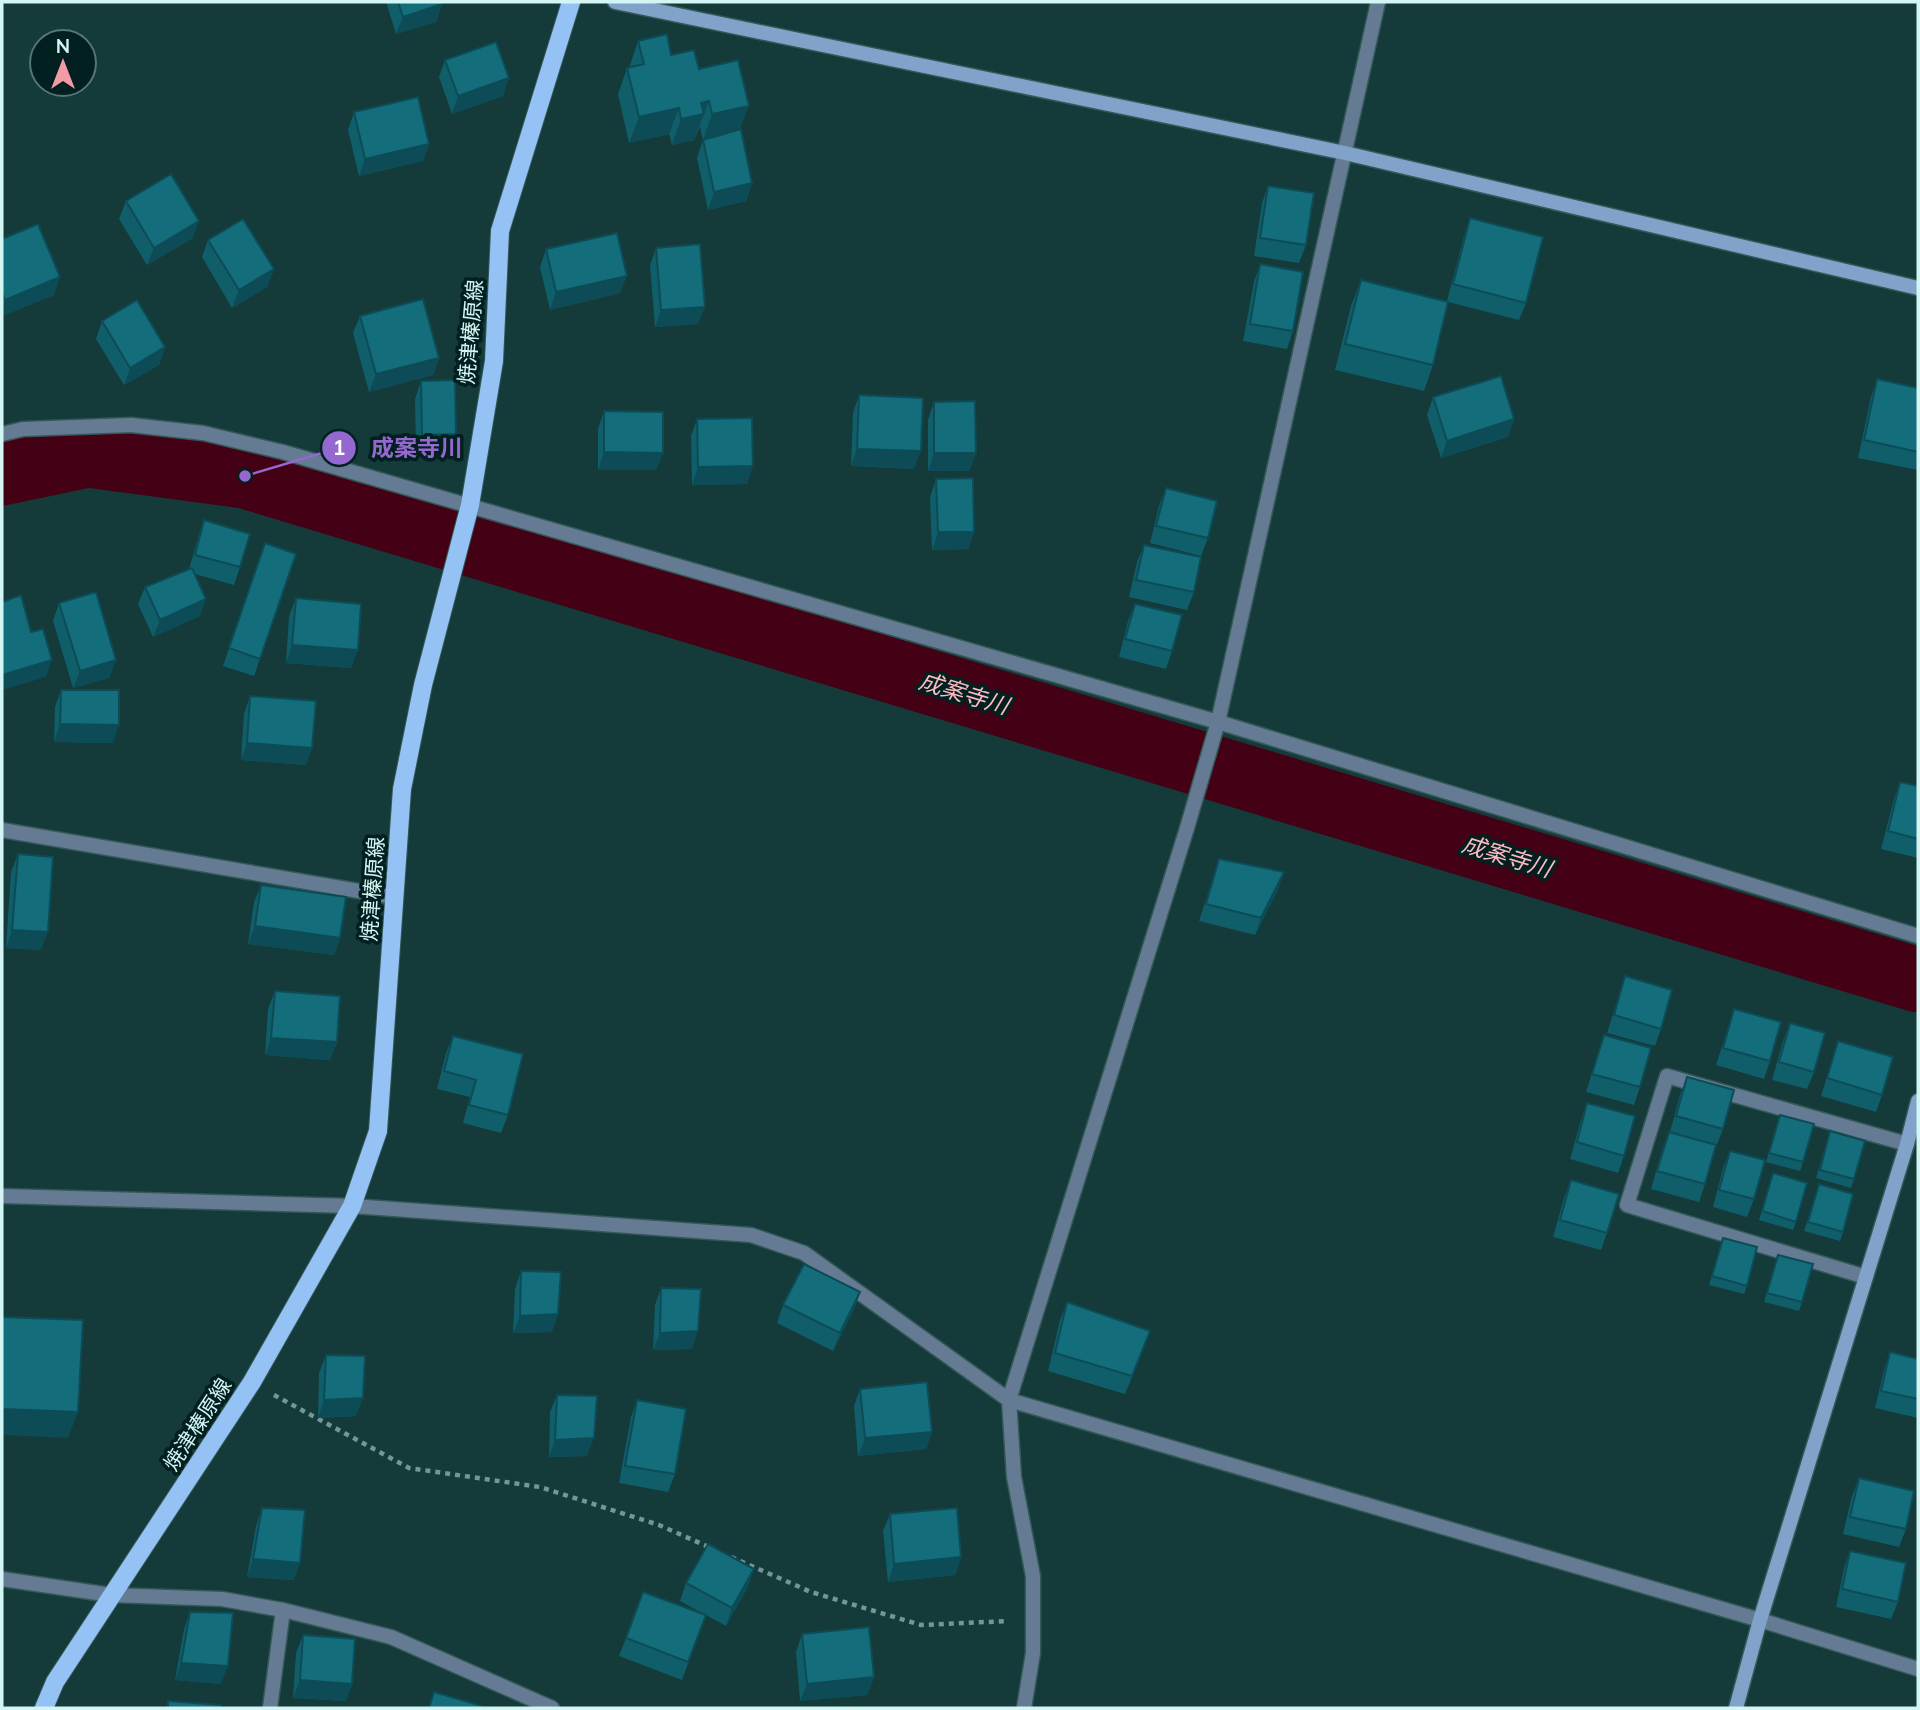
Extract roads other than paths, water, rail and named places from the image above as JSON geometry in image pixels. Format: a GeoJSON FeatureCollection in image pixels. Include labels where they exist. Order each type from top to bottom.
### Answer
{"type":"FeatureCollection","features":[{"type":"Feature","properties":{"kind":"main road","name":"焼津榛原線"},"geometry":{"type":"LineString","coordinates":[[44,1708],[55,1682],[252,1382],[352,1206],[378,1131],[402,789],[422,685],[469,510],[494,361],[500,231],[571,2]]}},
{"type":"Feature","properties":{"kind":"street"},"geometry":{"type":"LineString","coordinates":[[615,2],[1345,153],[1918,288]]}},
{"type":"Feature","properties":{"kind":"street"},"geometry":{"type":"LineString","coordinates":[[1024,1708],[1033,1653],[1033,1576],[1014,1477],[1009,1400],[1218,722],[1378,2]]}},
{"type":"Feature","properties":{"kind":"street"},"geometry":{"type":"LineString","coordinates":[[2,434],[23,429],[131,425],[203,433],[283,452],[469,510],[1218,722],[1918,936]]}},
{"type":"Feature","properties":{"kind":"street"},"geometry":{"type":"LineString","coordinates":[[2,830],[394,897]]}},
{"type":"Feature","properties":{"kind":"street"},"geometry":{"type":"LineString","coordinates":[[1866,1277],[1627,1205],[1667,1076],[1907,1144]]}},
{"type":"Feature","properties":{"kind":"street"},"geometry":{"type":"LineString","coordinates":[[1736,1708],[1760,1620],[1918,1101]]}},
{"type":"Feature","properties":{"kind":"street"},"geometry":{"type":"LineString","coordinates":[[2,1196],[352,1206],[751,1235],[804,1253],[1009,1400],[1760,1620],[1918,1669]]}},
{"type":"Feature","properties":{"kind":"street"},"geometry":{"type":"LineString","coordinates":[[2,1579],[111,1595],[222,1600],[283,1610],[391,1637],[552,1708]]}},
{"type":"Feature","properties":{"kind":"street"},"geometry":{"type":"LineString","coordinates":[[270,1708],[283,1610]]}},
{"type":"Feature","properties":{"kind":"waterway","name":"成案寺川"},"geometry":{"type":"LineString","coordinates":[[2,473],[88,455],[245,476],[1918,980]]}},
{"type":"Feature","properties":{"kind":"place","name":"成案寺川"},"geometry":{"type":"Point","coordinates":[245,476]}}]}
